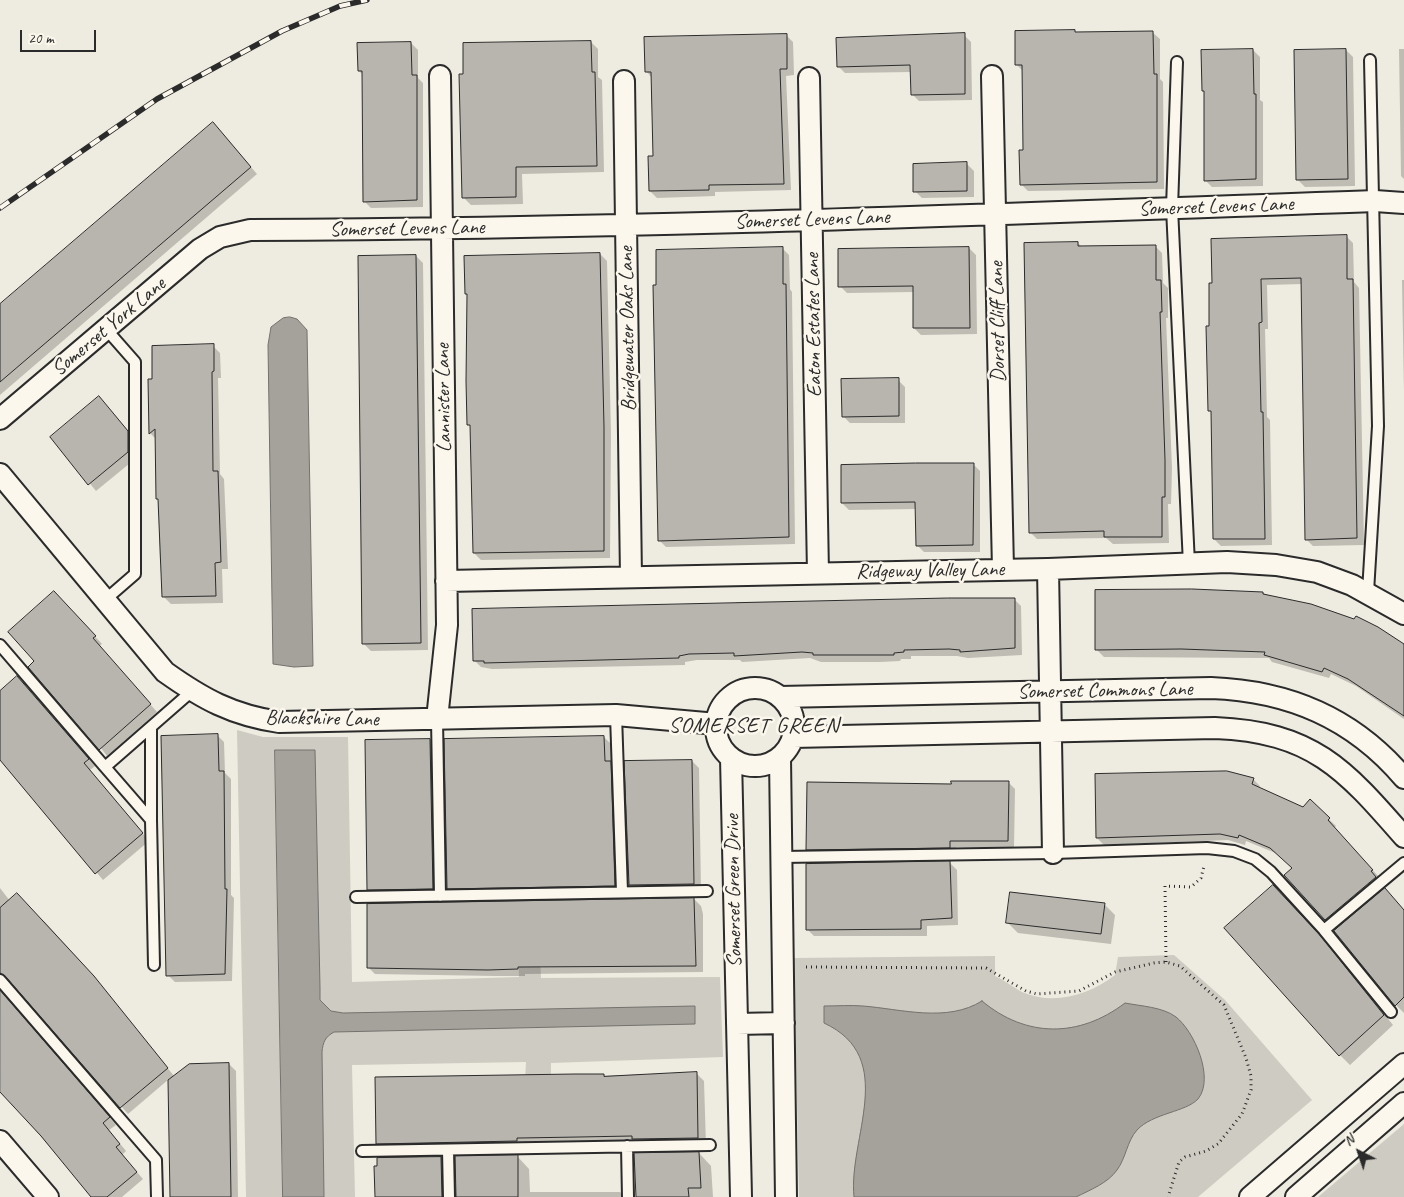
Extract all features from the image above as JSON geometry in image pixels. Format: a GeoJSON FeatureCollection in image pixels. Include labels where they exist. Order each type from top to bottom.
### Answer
{"type":"FeatureCollection","features":[{"type":"Feature","properties":{"kind":"street","name":"Lannister Lane"},"geometry":{"type":"LineString","coordinates":[[437,719],[447,626],[440,76]]}},
{"type":"Feature","properties":{"kind":"street","name":"Dorset Cliff Lane"},"geometry":{"type":"LineString","coordinates":[[992,76],[1003,569]]}},
{"type":"Feature","properties":{"kind":"street","name":"Eaton Estates Lane"},"geometry":{"type":"LineString","coordinates":[[809,78],[818,573]]}},
{"type":"Feature","properties":{"kind":"street","name":"Bridgewater Oaks Lane"},"geometry":{"type":"LineString","coordinates":[[624,81],[631,577]]}},
{"type":"Feature","properties":{"kind":"street","name":"Somerset Levens Lane"},"geometry":{"type":"LineString","coordinates":[[220,237],[250,230],[442,229],[627,225],[1374,202],[1404,203]]}},
{"type":"Feature","properties":{"kind":"street","name":"Somerset York Lane"},"geometry":{"type":"LineString","coordinates":[[0,419],[200,249],[220,237]]}},
{"type":"Feature","properties":{"kind":"street","name":"Blackshire Lane"},"geometry":{"type":"LineString","coordinates":[[0,474],[165,672],[219,707],[242,715],[279,722],[616,715],[717,724]]}},
{"type":"Feature","properties":{"kind":"street","name":"Ridgeway Valley Lane"},"geometry":{"type":"LineString","coordinates":[[446,581],[1048,569],[1227,562],[1276,565],[1317,572],[1368,592],[1404,614]]}},
{"type":"Feature","properties":{"kind":"street"},"geometry":{"type":"LineString","coordinates":[[1048,569],[1053,853]]}},
{"type":"Feature","properties":{"kind":"street","name":"Somerset Commons Lane"},"geometry":{"type":"LineString","coordinates":[[780,697],[1211,688],[1252,690],[1320,712],[1335,720],[1379,750],[1404,778]]}},
{"type":"Feature","properties":{"kind":"street"},"geometry":{"type":"LineString","coordinates":[[759,689],[780,697],[792,715],[794,726],[793,737],[788,748],[780,758],[768,764],[755,766],[743,764],[731,758],[718,740],[717,724],[722,708],[738,693],[759,689]]}},
{"type":"Feature","properties":{"kind":"street","name":"Somerset Commons Lane"},"geometry":{"type":"LineString","coordinates":[[793,737],[1215,728],[1271,733],[1306,748],[1339,768],[1374,802],[1404,837]]}},
{"type":"Feature","properties":{"kind":"street","name":"Somerset Green Drive"},"geometry":{"type":"LineString","coordinates":[[731,758],[741,1197]]}},
{"type":"Feature","properties":{"kind":"street"},"geometry":{"type":"LineString","coordinates":[[780,758],[786,1197]]}},
{"type":"Feature","properties":{"kind":"street"},"geometry":{"type":"LineString","coordinates":[[737,1024],[784,1023]]}},
{"type":"Feature","properties":{"kind":"street"},"geometry":{"type":"LineString","coordinates":[[1250,1197],[1404,1064]]}},
{"type":"Feature","properties":{"kind":"street"},"geometry":{"type":"LineString","coordinates":[[1296,1197],[1404,1103]]}},
{"type":"Feature","properties":{"kind":"street"},"geometry":{"type":"LineString","coordinates":[[0,1141],[48,1197]]}},
{"type":"Feature","properties":{"kind":"lane"},"geometry":{"type":"LineString","coordinates":[[1368,592],[1378,426],[1370,60]]}},
{"type":"Feature","properties":{"kind":"lane"},"geometry":{"type":"LineString","coordinates":[[1177,62],[1172,208],[1188,564]]}},
{"type":"Feature","properties":{"kind":"lane"},"geometry":{"type":"LineString","coordinates":[[105,600],[135,574],[135,362],[106,329]]}},
{"type":"Feature","properties":{"kind":"lane"},"geometry":{"type":"LineString","coordinates":[[0,645],[151,820]]}},
{"type":"Feature","properties":{"kind":"lane"},"geometry":{"type":"LineString","coordinates":[[105,768],[192,691]]}},
{"type":"Feature","properties":{"kind":"lane"},"geometry":{"type":"LineString","coordinates":[[616,715],[622,892]]}},
{"type":"Feature","properties":{"kind":"lane"},"geometry":{"type":"LineString","coordinates":[[437,719],[440,896]]}},
{"type":"Feature","properties":{"kind":"lane"},"geometry":{"type":"LineString","coordinates":[[152,727],[151,820],[154,965]]}},
{"type":"Feature","properties":{"kind":"lane"},"geometry":{"type":"LineString","coordinates":[[782,857],[1053,853],[1207,848],[1234,851],[1255,859],[1271,872],[1324,930],[1391,1012]]}},
{"type":"Feature","properties":{"kind":"lane"},"geometry":{"type":"LineString","coordinates":[[1324,930],[1404,863]]}},
{"type":"Feature","properties":{"kind":"lane"},"geometry":{"type":"LineString","coordinates":[[356,897],[707,891]]}},
{"type":"Feature","properties":{"kind":"lane"},"geometry":{"type":"LineString","coordinates":[[0,980],[156,1160],[157,1197]]}},
{"type":"Feature","properties":{"kind":"lane"},"geometry":{"type":"LineString","coordinates":[[362,1151],[710,1145]]}},
{"type":"Feature","properties":{"kind":"lane"},"geometry":{"type":"LineString","coordinates":[[627,1146],[628,1197]]}},
{"type":"Feature","properties":{"kind":"lane"},"geometry":{"type":"LineString","coordinates":[[448,1150],[449,1197]]}},
{"type":"Feature","properties":{"kind":"path"},"geometry":{"type":"LineString","coordinates":[[1166,962],[1165,886],[1191,887],[1201,878],[1207,848]]}},
{"type":"Feature","properties":{"kind":"path"},"geometry":{"type":"LineString","coordinates":[[800,967],[986,968],[1026,991],[1037,994],[1079,991],[1115,972],[1166,962],[1180,966],[1224,1005],[1246,1058],[1251,1076],[1251,1090],[1242,1114],[1218,1144],[1206,1151],[1185,1157],[1179,1162],[1168,1197]]}},
{"type":"Feature","properties":{"kind":"shaded area"},"geometry":{"type":"Polygon","coordinates":[[[283,318],[297,319],[307,330],[313,666],[294,667],[273,664],[268,345],[271,327],[283,318]]]}},
{"type":"Feature","properties":{"kind":"shaded area"},"geometry":{"type":"Polygon","coordinates":[[[237,730],[263,737],[348,737],[352,982],[519,977],[517,904],[538,905],[541,978],[720,977],[723,1057],[551,1063],[550,1138],[522,1138],[526,1062],[352,1065],[355,1197],[246,1197],[237,730]]]}},
{"type":"Feature","properties":{"kind":"shaded area"},"geometry":{"type":"Polygon","coordinates":[[[275,750],[315,750],[320,1000],[331,1011],[343,1013],[695,1006],[695,1024],[334,1032],[325,1040],[322,1052],[324,1197],[283,1197],[275,750]]]}},
{"type":"Feature","properties":{"kind":"shaded area"},"geometry":{"type":"Polygon","coordinates":[[[1174,955],[1225,1000],[1312,1100],[1198,1197],[799,1197],[794,958],[995,956],[995,976],[1022,992],[1046,998],[1059,998],[1083,993],[1105,982],[1115,975],[1118,957],[1174,955]]]}},
{"type":"Feature","properties":{"kind":"shaded area"},"geometry":{"type":"Polygon","coordinates":[[[982,1001],[1016,1022],[1034,1027],[1053,1029],[1071,1028],[1089,1023],[1125,1003],[1165,1011],[1176,1017],[1183,1024],[1195,1044],[1203,1068],[1203,1090],[1198,1099],[1193,1103],[1144,1124],[1134,1134],[1120,1165],[1113,1175],[1098,1186],[1076,1197],[854,1197],[854,1174],[865,1101],[865,1078],[859,1057],[847,1038],[824,1023],[824,1006],[863,1006],[908,1012],[939,1013],[968,1008],[982,1001]]]}},
{"type":"Feature","properties":{"kind":"shaded area"},"geometry":{"type":"Polygon","coordinates":[[[1404,1124],[1404,1197],[1318,1197],[1404,1124]]]}},
{"type":"Feature","properties":{"kind":"building"},"geometry":{"type":"Polygon","coordinates":[[[1075,30],[1075,32],[1153,31],[1154,74],[1157,74],[1157,182],[1020,185],[1019,150],[1023,150],[1022,65],[1015,65],[1015,31],[1075,30]]]}},
{"type":"Feature","properties":{"kind":"building"},"geometry":{"type":"Polygon","coordinates":[[[965,33],[965,94],[911,95],[910,65],[837,67],[836,38],[965,33]]]}},
{"type":"Feature","properties":{"kind":"building"},"geometry":{"type":"Polygon","coordinates":[[[787,34],[787,69],[780,69],[784,184],[709,185],[709,190],[649,191],[648,156],[653,156],[651,72],[645,72],[644,37],[787,34]]]}},
{"type":"Feature","properties":{"kind":"building"},"geometry":{"type":"Polygon","coordinates":[[[591,41],[592,72],[595,72],[597,166],[516,167],[516,197],[462,198],[459,74],[463,74],[463,43],[591,41]]]}},
{"type":"Feature","properties":{"kind":"building"},"geometry":{"type":"Polygon","coordinates":[[[411,42],[412,75],[417,75],[417,200],[363,202],[362,71],[358,71],[357,43],[411,42]]]}},
{"type":"Feature","properties":{"kind":"building"},"geometry":{"type":"Polygon","coordinates":[[[1253,49],[1254,94],[1256,94],[1256,179],[1204,181],[1204,91],[1202,91],[1201,50],[1253,49]]]}},
{"type":"Feature","properties":{"kind":"building"},"geometry":{"type":"Polygon","coordinates":[[[1346,49],[1348,179],[1296,180],[1294,50],[1346,49]]]}},
{"type":"Feature","properties":{"kind":"building"},"geometry":{"type":"Polygon","coordinates":[[[213,122],[251,167],[0,382],[0,304],[213,122]]]}},
{"type":"Feature","properties":{"kind":"building"},"geometry":{"type":"Polygon","coordinates":[[[967,162],[967,191],[913,192],[913,164],[967,162]]]}},
{"type":"Feature","properties":{"kind":"building"},"geometry":{"type":"Polygon","coordinates":[[[1347,235],[1347,279],[1353,279],[1357,538],[1305,540],[1301,278],[1261,279],[1262,322],[1259,323],[1261,412],[1263,412],[1265,539],[1213,539],[1211,411],[1208,411],[1206,326],[1209,326],[1209,283],[1212,283],[1211,239],[1347,235]]]}},
{"type":"Feature","properties":{"kind":"building"},"geometry":{"type":"Polygon","coordinates":[[[1078,242],[1078,246],[1156,245],[1156,280],[1161,280],[1162,312],[1160,312],[1165,497],[1162,497],[1162,537],[1104,537],[1104,531],[1029,533],[1024,243],[1078,242]]]}},
{"type":"Feature","properties":{"kind":"building"},"geometry":{"type":"Polygon","coordinates":[[[783,247],[783,284],[786,284],[789,537],[658,541],[653,285],[656,285],[656,250],[783,247]]]}},
{"type":"Feature","properties":{"kind":"building"},"geometry":{"type":"Polygon","coordinates":[[[969,247],[970,328],[913,328],[913,286],[838,287],[838,249],[969,247]]]}},
{"type":"Feature","properties":{"kind":"building"},"geometry":{"type":"Polygon","coordinates":[[[600,253],[604,427],[604,551],[473,553],[470,425],[467,425],[467,294],[465,294],[464,256],[600,253]]]}},
{"type":"Feature","properties":{"kind":"building"},"geometry":{"type":"Polygon","coordinates":[[[416,255],[421,643],[362,644],[358,256],[416,255]]]}},
{"type":"Feature","properties":{"kind":"building"},"geometry":{"type":"Polygon","coordinates":[[[214,344],[214,371],[212,372],[213,471],[218,471],[221,562],[215,563],[216,596],[162,597],[158,499],[156,499],[155,429],[149,434],[148,379],[152,379],[152,346],[214,344]]]}},
{"type":"Feature","properties":{"kind":"building"},"geometry":{"type":"Polygon","coordinates":[[[899,378],[899,416],[842,417],[841,379],[899,378]]]}},
{"type":"Feature","properties":{"kind":"building"},"geometry":{"type":"Polygon","coordinates":[[[99,396],[128,431],[128,452],[88,485],[50,437],[99,396]]]}},
{"type":"Feature","properties":{"kind":"building"},"geometry":{"type":"Polygon","coordinates":[[[974,463],[973,545],[916,546],[915,502],[841,503],[841,465],[974,463]]]}},
{"type":"Feature","properties":{"kind":"building"},"geometry":{"type":"Polygon","coordinates":[[[1192,589],[1263,592],[1263,594],[1311,604],[1354,619],[1356,616],[1378,627],[1404,644],[1404,716],[1348,679],[1324,668],[1322,672],[1264,655],[1265,652],[1181,649],[1095,650],[1095,590],[1192,589]]]}},
{"type":"Feature","properties":{"kind":"building"},"geometry":{"type":"Polygon","coordinates":[[[54,591],[96,636],[93,638],[151,704],[99,750],[28,667],[34,661],[8,632],[54,591]]]}},
{"type":"Feature","properties":{"kind":"building"},"geometry":{"type":"Polygon","coordinates":[[[1015,598],[1015,648],[960,652],[960,650],[949,649],[904,650],[904,652],[894,653],[894,655],[813,655],[813,653],[802,652],[734,656],[734,653],[689,654],[679,656],[679,658],[484,663],[484,661],[473,661],[472,609],[1015,598]]]}},
{"type":"Feature","properties":{"kind":"building"},"geometry":{"type":"Polygon","coordinates":[[[17,676],[89,759],[84,763],[143,833],[95,874],[0,760],[0,691],[17,676]]]}},
{"type":"Feature","properties":{"kind":"building"},"geometry":{"type":"Polygon","coordinates":[[[218,734],[219,771],[224,771],[225,889],[227,889],[225,974],[166,976],[161,736],[218,734]]]}},
{"type":"Feature","properties":{"kind":"building"},"geometry":{"type":"Polygon","coordinates":[[[604,736],[605,761],[611,761],[615,886],[447,889],[444,739],[604,736]]]}},
{"type":"Feature","properties":{"kind":"building"},"geometry":{"type":"Polygon","coordinates":[[[430,739],[433,889],[367,890],[365,740],[430,739]]]}},
{"type":"Feature","properties":{"kind":"building"},"geometry":{"type":"Polygon","coordinates":[[[692,760],[694,884],[629,885],[624,761],[692,760]]]}},
{"type":"Feature","properties":{"kind":"building"},"geometry":{"type":"Polygon","coordinates":[[[1227,771],[1254,778],[1252,784],[1303,807],[1310,799],[1330,818],[1328,820],[1373,870],[1371,871],[1376,877],[1325,920],[1284,875],[1292,868],[1270,848],[1239,835],[1238,838],[1220,834],[1096,838],[1095,774],[1227,771]]]}},
{"type":"Feature","properties":{"kind":"building"},"geometry":{"type":"Polygon","coordinates":[[[951,781],[1009,781],[1008,841],[950,841],[950,848],[806,850],[807,782],[951,784],[951,781]]]}},
{"type":"Feature","properties":{"kind":"building"},"geometry":{"type":"Polygon","coordinates":[[[950,861],[952,918],[921,920],[921,929],[806,930],[806,864],[950,861]]]}},
{"type":"Feature","properties":{"kind":"building"},"geometry":{"type":"Polygon","coordinates":[[[1273,885],[1319,934],[1384,1015],[1339,1056],[1224,928],[1273,885]]]}},
{"type":"Feature","properties":{"kind":"building"},"geometry":{"type":"Polygon","coordinates":[[[1385,888],[1404,910],[1404,997],[1395,1006],[1334,931],[1385,888]]]}},
{"type":"Feature","properties":{"kind":"building"},"geometry":{"type":"Polygon","coordinates":[[[1010,892],[1105,903],[1101,934],[1006,923],[1010,892]]]}},
{"type":"Feature","properties":{"kind":"building"},"geometry":{"type":"Polygon","coordinates":[[[17,893],[94,976],[168,1068],[120,1108],[5,976],[0,973],[0,908],[17,893]]]}},
{"type":"Feature","properties":{"kind":"building"},"geometry":{"type":"Polygon","coordinates":[[[694,898],[696,966],[518,967],[518,969],[488,970],[367,968],[367,904],[694,898]]]}},
{"type":"Feature","properties":{"kind":"building"},"geometry":{"type":"Polygon","coordinates":[[[0,990],[110,1117],[103,1123],[120,1144],[116,1147],[137,1172],[107,1197],[91,1197],[41,1136],[0,1092],[0,990]]]}},
{"type":"Feature","properties":{"kind":"building"},"geometry":{"type":"Polygon","coordinates":[[[229,1063],[231,1197],[170,1197],[168,1080],[189,1064],[229,1063]]]}},
{"type":"Feature","properties":{"kind":"building"},"geometry":{"type":"Polygon","coordinates":[[[697,1072],[698,1138],[632,1139],[632,1136],[517,1138],[517,1141],[376,1144],[375,1077],[575,1074],[604,1074],[604,1076],[697,1072]]]}},
{"type":"Feature","properties":{"kind":"building"},"geometry":{"type":"Polygon","coordinates":[[[699,1152],[701,1188],[688,1188],[689,1197],[636,1197],[634,1153],[699,1152]]]}},
{"type":"Feature","properties":{"kind":"building"},"geometry":{"type":"Polygon","coordinates":[[[518,1155],[518,1197],[456,1197],[455,1156],[518,1155]]]}},
{"type":"Feature","properties":{"kind":"building"},"geometry":{"type":"Polygon","coordinates":[[[441,1157],[442,1197],[375,1197],[374,1166],[377,1166],[377,1158],[441,1157]]]}},
{"type":"Feature","properties":{"kind":"railway"},"geometry":{"type":"LineString","coordinates":[[0,208],[157,99],[282,31],[340,6],[367,0]]}},
{"type":"Feature","properties":{"kind":"district","name":"SOMERSET GREEN"},"geometry":{"type":"Point","coordinates":[754,726]}}]}
